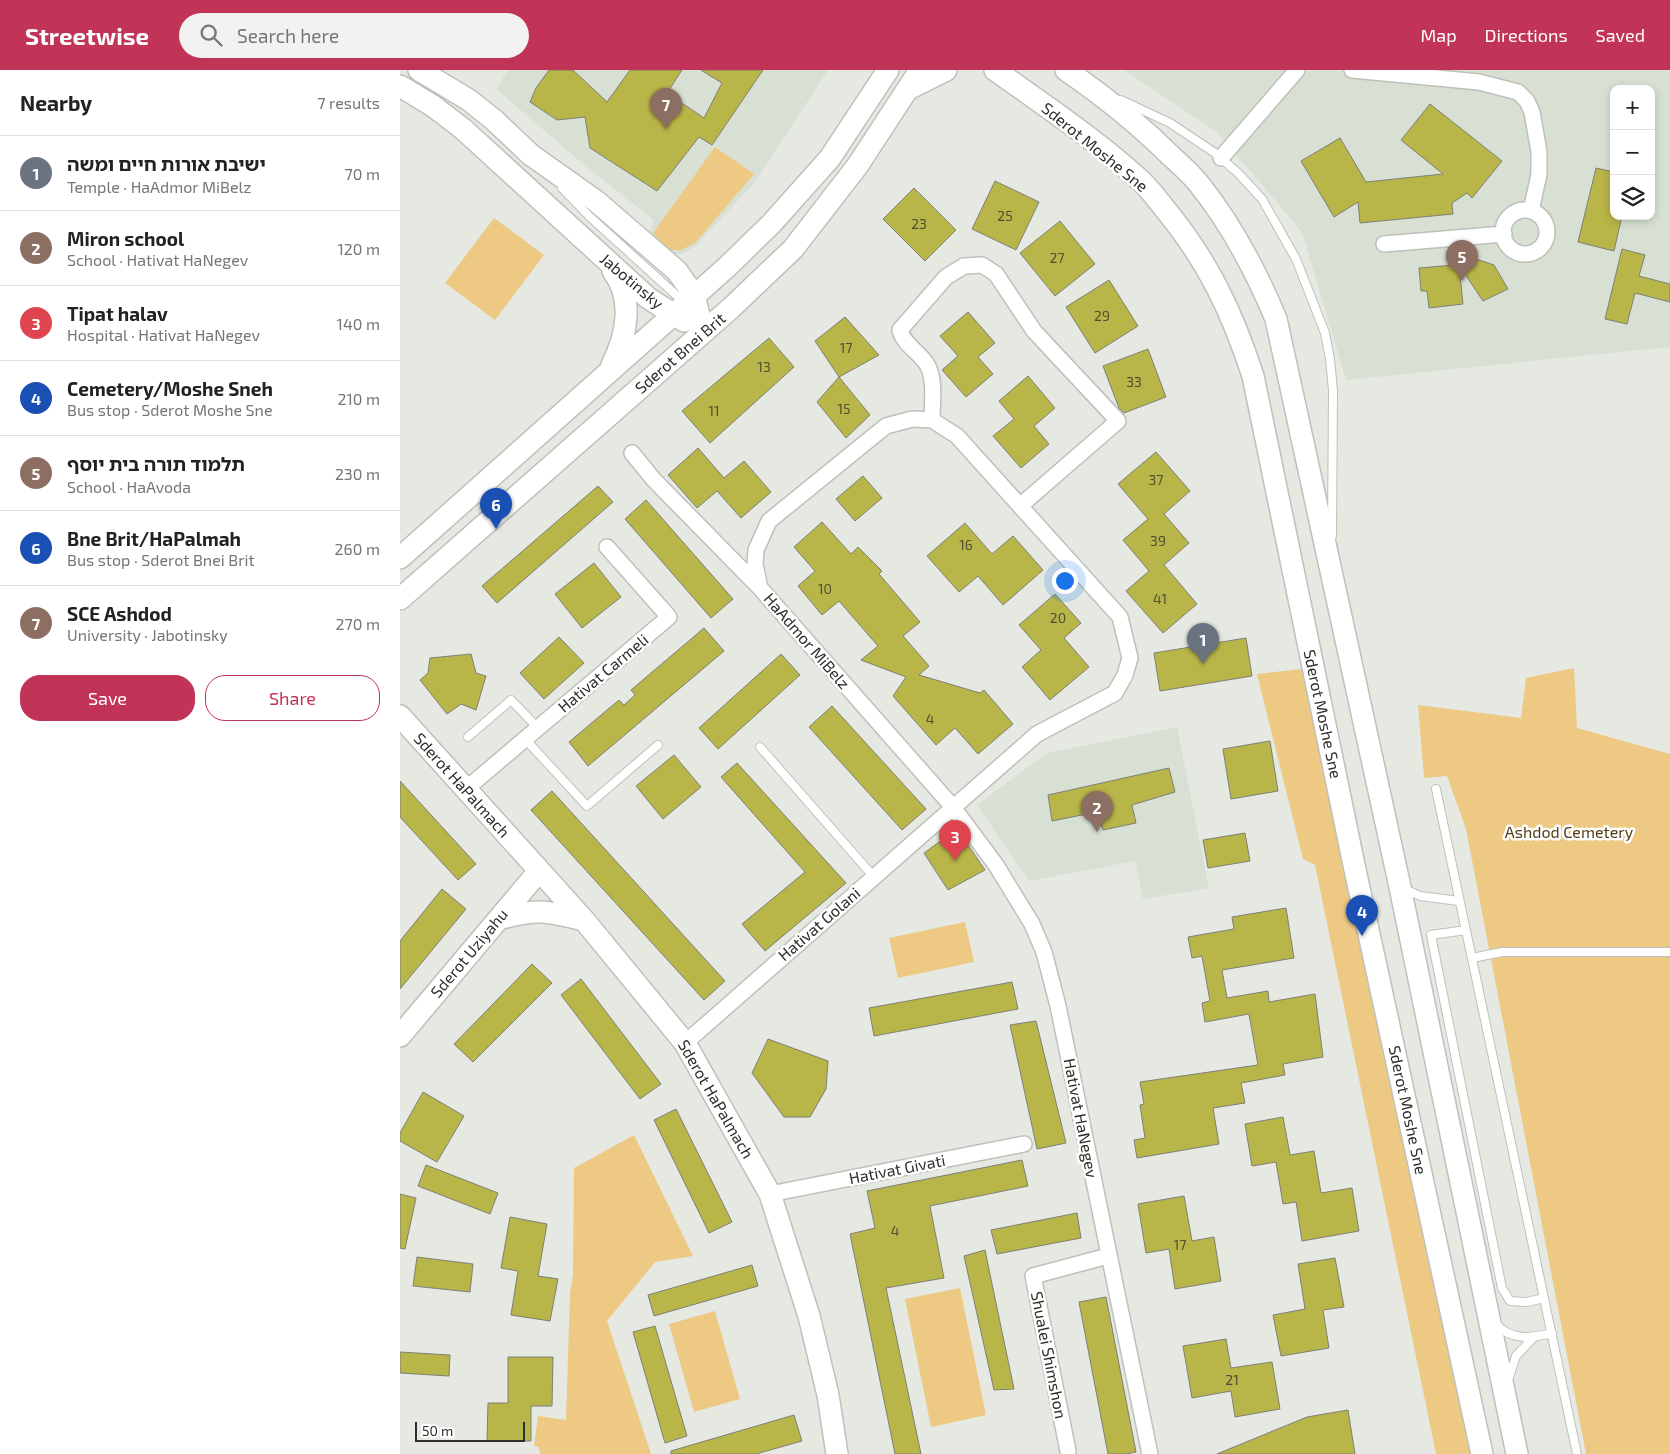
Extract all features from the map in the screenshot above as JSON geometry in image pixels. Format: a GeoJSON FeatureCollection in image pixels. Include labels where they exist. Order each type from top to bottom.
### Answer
{"type":"FeatureCollection","features":[{"type":"Feature","properties":{"kind":"main road","name":"Jabotinsky"},"geometry":{"type":"LineString","coordinates":[[419,70],[475,105],[530,155],[596,201],[677,271],[685,304],[703,332]]}},
{"type":"Feature","properties":{"kind":"main road","name":"Sderot Bnei Brit"},"geometry":{"type":"LineString","coordinates":[[400,558],[738,256],[806,187],[835,150],[876,80],[888,70]]}},
{"type":"Feature","properties":{"kind":"main road","name":"Sderot Bnei Brit"},"geometry":{"type":"LineString","coordinates":[[400,599],[703,332],[793,249],[858,165],[920,70]]}},
{"type":"Feature","properties":{"kind":"main road"},"geometry":{"type":"LineString","coordinates":[[910,88],[946,70]]}},
{"type":"Feature","properties":{"kind":"main road","name":"Sderot Moshe Sne"},"geometry":{"type":"LineString","coordinates":[[994,70],[1088,137],[1142,181],[1184,232],[1221,292],[1238,332],[1253,376],[1354,865],[1482,1454]]}},
{"type":"Feature","properties":{"kind":"main road"},"geometry":{"type":"LineString","coordinates":[[1066,70],[1088,85],[1151,136],[1198,182],[1221,214],[1260,281],[1276,318],[1400,887],[1487,1315],[1518,1454]]}},
{"type":"Feature","properties":{"kind":"main road","name":"Jabotinsky"},"geometry":{"type":"LineString","coordinates":[[400,86],[433,106],[463,129],[648,298],[685,304]]}},
{"type":"Feature","properties":{"kind":"main road"},"geometry":{"type":"LineString","coordinates":[[602,256],[616,276],[623,292],[626,317],[622,344],[610,371]]}},
{"type":"Feature","properties":{"kind":"main road","name":"Sderot HaPalmach"},"geometry":{"type":"LineString","coordinates":[[400,716],[584,920],[685,1042],[770,1194],[809,1316],[828,1395],[837,1454]]}},
{"type":"Feature","properties":{"kind":"main road","name":"Sderot Uziyahu"},"geometry":{"type":"LineString","coordinates":[[400,1036],[539,871]]}},
{"type":"Feature","properties":{"kind":"main road"},"geometry":{"type":"LineString","coordinates":[[498,919],[527,911],[554,912],[584,920]]}},
{"type":"Feature","properties":{"kind":"street"},"geometry":{"type":"LineString","coordinates":[[1221,158],[1297,70]]}},
{"type":"Feature","properties":{"kind":"street"},"geometry":{"type":"LineString","coordinates":[[1352,70],[1479,82],[1518,92],[1527,101],[1532,112],[1540,152],[1538,183],[1530,211]]}},
{"type":"Feature","properties":{"kind":"street"},"geometry":{"type":"LineString","coordinates":[[1530,211],[1543,219],[1547,233],[1546,240],[1536,251],[1530,254],[1515,252],[1505,241],[1504,234],[1507,221],[1511,216],[1517,212],[1530,211]]}},
{"type":"Feature","properties":{"kind":"street"},"geometry":{"type":"LineString","coordinates":[[1384,244],[1504,234]]}},
{"type":"Feature","properties":{"kind":"street"},"geometry":{"type":"LineString","coordinates":[[982,265],[996,274],[1034,331],[1118,421],[1020,506],[957,436],[932,420],[932,381],[927,364],[902,338],[900,330],[946,277],[964,266],[982,265]]}},
{"type":"Feature","properties":{"kind":"street","name":"HaAdmor MiBelz"},"geometry":{"type":"LineString","coordinates":[[932,420],[912,418],[886,426],[780,510],[763,531],[756,550],[755,564],[760,588],[952,806]]}},
{"type":"Feature","properties":{"kind":"street"},"geometry":{"type":"LineString","coordinates":[[632,453],[654,480],[760,588]]}},
{"type":"Feature","properties":{"kind":"street","name":"Hativat Golani"},"geometry":{"type":"LineString","coordinates":[[685,1042],[1036,734],[1115,693],[1125,675],[1130,658],[1120,617],[1020,506]]}},
{"type":"Feature","properties":{"kind":"street","name":"Hativat Carmeli"},"geometry":{"type":"LineString","coordinates":[[466,789],[669,617],[607,547]]}},
{"type":"Feature","properties":{"kind":"street","name":"Hativat HaNegev"},"geometry":{"type":"LineString","coordinates":[[952,806],[996,865],[1032,924],[1044,952],[1058,1006],[1150,1454]]}},
{"type":"Feature","properties":{"kind":"street","name":"Hativat Givati"},"geometry":{"type":"LineString","coordinates":[[770,1194],[1024,1144]]}},
{"type":"Feature","properties":{"kind":"street","name":"Shualei Shimshon"},"geometry":{"type":"LineString","coordinates":[[1068,1451],[1033,1276],[1108,1256]]}},
{"type":"Feature","properties":{"kind":"lane"},"geometry":{"type":"LineString","coordinates":[[1088,85],[1170,123],[1221,158],[1262,199],[1296,259],[1325,333],[1333,391],[1332,573]]}},
{"type":"Feature","properties":{"kind":"lane"},"geometry":{"type":"LineString","coordinates":[[468,737],[511,700],[538,728]]}},
{"type":"Feature","properties":{"kind":"lane"},"geometry":{"type":"LineString","coordinates":[[525,739],[587,806],[658,745]]}},
{"type":"Feature","properties":{"kind":"lane"},"geometry":{"type":"LineString","coordinates":[[760,747],[873,876]]}},
{"type":"Feature","properties":{"kind":"lane"},"geometry":{"type":"LineString","coordinates":[[1436,789],[1577,1454]]}},
{"type":"Feature","properties":{"kind":"lane"},"geometry":{"type":"LineString","coordinates":[[1400,887],[1420,896],[1460,901]]}},
{"type":"Feature","properties":{"kind":"lane"},"geometry":{"type":"LineString","coordinates":[[1466,930],[1431,935],[1502,1288],[1510,1301],[1527,1302],[1544,1298]]}},
{"type":"Feature","properties":{"kind":"lane"},"geometry":{"type":"LineString","coordinates":[[1472,958],[1502,952],[1670,952]]}},
{"type":"Feature","properties":{"kind":"lane"},"geometry":{"type":"LineString","coordinates":[[1487,1315],[1500,1329],[1508,1333],[1534,1338],[1552,1333]]}},
{"type":"Feature","properties":{"kind":"lane"},"geometry":{"type":"LineString","coordinates":[[1504,1392],[1516,1356],[1534,1338]]}},
{"type":"Feature","properties":{"kind":"shaded area"},"geometry":{"type":"Polygon","coordinates":[[[508,70],[828,70],[755,182],[696,246],[682,254],[666,254],[648,235],[654,220],[589,169],[496,89],[508,70]]]}},
{"type":"Feature","properties":{"kind":"shaded area"},"geometry":{"type":"Polygon","coordinates":[[[1124,70],[1670,70],[1670,347],[1346,380],[1302,232],[1217,132],[1124,70]]]}},
{"type":"Feature","properties":{"kind":"shaded area"},"geometry":{"type":"Polygon","coordinates":[[[1177,727],[1209,888],[1143,899],[1135,861],[1029,881],[977,805],[1047,753],[1177,727]]]}},
{"type":"Feature","properties":{"kind":"green space"},"geometry":{"type":"Polygon","coordinates":[[[715,147],[754,174],[695,243],[681,250],[667,250],[653,233],[715,147]]]}},
{"type":"Feature","properties":{"kind":"green space"},"geometry":{"type":"Polygon","coordinates":[[[494,218],[544,255],[495,320],[445,283],[494,218]]]}},
{"type":"Feature","properties":{"kind":"green space","name":"Ashdod Cemetery"},"geometry":{"type":"Polygon","coordinates":[[[1574,668],[1577,728],[1670,754],[1670,1454],[1586,1454],[1466,829],[1447,776],[1424,778],[1418,705],[1521,718],[1526,678],[1574,668]]]}},
{"type":"Feature","properties":{"kind":"green space"},"geometry":{"type":"Polygon","coordinates":[[[1302,669],[1473,1454],[1436,1454],[1315,865],[1303,859],[1257,674],[1302,669]]]}},
{"type":"Feature","properties":{"kind":"green space"},"geometry":{"type":"Polygon","coordinates":[[[965,922],[974,962],[898,978],[889,938],[965,922]]]}},
{"type":"Feature","properties":{"kind":"green space"},"geometry":{"type":"Polygon","coordinates":[[[634,1135],[693,1256],[655,1262],[607,1321],[651,1454],[540,1454],[539,1447],[534,1446],[538,1416],[566,1420],[570,1293],[573,1275],[574,1168],[634,1135]]]}},
{"type":"Feature","properties":{"kind":"green space"},"geometry":{"type":"Polygon","coordinates":[[[960,1288],[986,1415],[931,1427],[905,1299],[960,1288]]]}},
{"type":"Feature","properties":{"kind":"green space"},"geometry":{"type":"Polygon","coordinates":[[[715,1311],[740,1399],[694,1412],[669,1324],[715,1311]]]}},
{"type":"Feature","properties":{"kind":"building"},"geometry":{"type":"Polygon","coordinates":[[[549,70],[573,70],[607,102],[630,70],[682,70],[667,93],[704,118],[722,83],[701,70],[763,70],[712,145],[699,137],[657,191],[590,148],[585,117],[557,120],[530,102],[536,88],[549,70]]]}},
{"type":"Feature","properties":{"kind":"building"},"geometry":{"type":"Polygon","coordinates":[[[1430,104],[1502,161],[1472,198],[1467,193],[1452,203],[1453,214],[1360,223],[1358,202],[1334,217],[1301,161],[1340,138],[1366,182],[1443,174],[1401,140],[1430,104]]]}},
{"type":"Feature","properties":{"kind":"building"},"geometry":{"type":"Polygon","coordinates":[[[1596,168],[1610,171],[1610,220],[1621,220],[1614,251],[1578,242],[1596,168]]]}},
{"type":"Feature","properties":{"kind":"building"},"geometry":{"type":"Polygon","coordinates":[[[995,181],[1039,202],[1016,250],[972,229],[995,181]]]}},
{"type":"Feature","properties":{"kind":"building"},"geometry":{"type":"Polygon","coordinates":[[[914,188],[956,230],[925,261],[883,219],[914,188]]]}},
{"type":"Feature","properties":{"kind":"building"},"geometry":{"type":"Polygon","coordinates":[[[1060,221],[1095,264],[1055,296],[1020,253],[1060,221]]]}},
{"type":"Feature","properties":{"kind":"building"},"geometry":{"type":"Polygon","coordinates":[[[1622,249],[1645,255],[1639,276],[1670,284],[1670,302],[1635,293],[1627,324],[1605,319],[1622,249]]]}},
{"type":"Feature","properties":{"kind":"building"},"geometry":{"type":"Polygon","coordinates":[[[1473,258],[1494,265],[1508,289],[1483,301],[1459,265],[1463,304],[1429,308],[1427,291],[1421,291],[1419,268],[1466,264],[1473,258]]]}},
{"type":"Feature","properties":{"kind":"building"},"geometry":{"type":"Polygon","coordinates":[[[1109,280],[1138,326],[1095,353],[1066,307],[1109,280]]]}},
{"type":"Feature","properties":{"kind":"building"},"geometry":{"type":"Polygon","coordinates":[[[968,312],[995,343],[978,357],[993,374],[966,397],[942,370],[958,356],[940,336],[968,312]]]}},
{"type":"Feature","properties":{"kind":"building"},"geometry":{"type":"Polygon","coordinates":[[[845,317],[879,355],[839,377],[815,341],[845,317]]]}},
{"type":"Feature","properties":{"kind":"building"},"geometry":{"type":"Polygon","coordinates":[[[769,338],[794,367],[710,443],[682,411],[769,338]]]}},
{"type":"Feature","properties":{"kind":"building"},"geometry":{"type":"Polygon","coordinates":[[[1148,349],[1166,397],[1124,413],[1119,408],[1103,366],[1148,349]]]}},
{"type":"Feature","properties":{"kind":"building"},"geometry":{"type":"Polygon","coordinates":[[[1028,376],[1055,408],[1034,426],[1049,444],[1021,468],[993,436],[1014,419],[999,401],[1028,376]]]}},
{"type":"Feature","properties":{"kind":"building"},"geometry":{"type":"Polygon","coordinates":[[[839,377],[870,415],[846,438],[817,402],[839,377]]]}},
{"type":"Feature","properties":{"kind":"building"},"geometry":{"type":"Polygon","coordinates":[[[698,448],[724,478],[744,461],[771,492],[741,518],[717,491],[697,508],[668,475],[698,448]]]}},
{"type":"Feature","properties":{"kind":"building"},"geometry":{"type":"Polygon","coordinates":[[[1156,452],[1190,491],[1164,514],[1189,543],[1164,565],[1197,604],[1163,633],[1126,591],[1149,571],[1123,540],[1148,519],[1118,484],[1156,452]]]}},
{"type":"Feature","properties":{"kind":"building"},"geometry":{"type":"Polygon","coordinates":[[[863,476],[882,498],[855,521],[836,499],[863,476]]]}},
{"type":"Feature","properties":{"kind":"building"},"geometry":{"type":"Polygon","coordinates":[[[598,486],[613,502],[497,603],[482,586],[598,486]]]}},
{"type":"Feature","properties":{"kind":"building"},"geometry":{"type":"Polygon","coordinates":[[[646,500],[733,599],[711,618],[625,519],[646,500]]]}},
{"type":"Feature","properties":{"kind":"building"},"geometry":{"type":"Polygon","coordinates":[[[822,522],[851,554],[858,547],[882,571],[879,574],[920,622],[903,636],[929,666],[919,675],[980,693],[984,690],[1013,724],[978,754],[955,728],[936,745],[893,696],[906,677],[861,660],[878,646],[839,601],[822,615],[798,586],[815,571],[794,547],[822,522]]]}},
{"type":"Feature","properties":{"kind":"building"},"geometry":{"type":"Polygon","coordinates":[[[965,523],[992,554],[1013,536],[1043,570],[1003,605],[978,576],[959,592],[927,556],[965,523]]]}},
{"type":"Feature","properties":{"kind":"building"},"geometry":{"type":"Polygon","coordinates":[[[594,563],[621,597],[582,628],[555,594],[594,563]]]}},
{"type":"Feature","properties":{"kind":"building"},"geometry":{"type":"Polygon","coordinates":[[[1055,594],[1081,623],[1064,638],[1089,667],[1050,700],[1022,667],[1041,650],[1019,625],[1055,594]]]}},
{"type":"Feature","properties":{"kind":"building"},"geometry":{"type":"Polygon","coordinates":[[[704,628],[724,651],[588,766],[569,742],[619,700],[624,705],[635,695],[631,690],[704,628]]]}},
{"type":"Feature","properties":{"kind":"building"},"geometry":{"type":"Polygon","coordinates":[[[559,637],[584,663],[544,699],[520,673],[559,637]]]}},
{"type":"Feature","properties":{"kind":"building"},"geometry":{"type":"Polygon","coordinates":[[[1246,638],[1252,676],[1160,691],[1154,653],[1246,638]]]}},
{"type":"Feature","properties":{"kind":"building"},"geometry":{"type":"Polygon","coordinates":[[[471,654],[476,673],[486,676],[476,710],[461,704],[447,714],[420,680],[428,673],[430,658],[471,654]]]}},
{"type":"Feature","properties":{"kind":"building"},"geometry":{"type":"Polygon","coordinates":[[[781,654],[800,675],[718,749],[699,728],[781,654]]]}},
{"type":"Feature","properties":{"kind":"building"},"geometry":{"type":"Polygon","coordinates":[[[832,706],[926,809],[902,830],[809,727],[832,706]]]}},
{"type":"Feature","properties":{"kind":"building"},"geometry":{"type":"Polygon","coordinates":[[[1270,741],[1278,791],[1231,799],[1223,749],[1270,741]]]}},
{"type":"Feature","properties":{"kind":"building"},"geometry":{"type":"Polygon","coordinates":[[[674,755],[701,787],[663,819],[636,786],[674,755]]]}},
{"type":"Feature","properties":{"kind":"building"},"geometry":{"type":"Polygon","coordinates":[[[737,763],[846,883],[765,951],[742,924],[805,872],[721,777],[737,763]]]}},
{"type":"Feature","properties":{"kind":"building"},"geometry":{"type":"Polygon","coordinates":[[[1169,768],[1175,792],[1132,805],[1136,823],[1103,830],[1097,812],[1052,821],[1048,795],[1169,768]]]}},
{"type":"Feature","properties":{"kind":"building"},"geometry":{"type":"Polygon","coordinates":[[[400,781],[476,864],[458,880],[400,817],[400,781]]]}},
{"type":"Feature","properties":{"kind":"building"},"geometry":{"type":"Polygon","coordinates":[[[552,791],[725,981],[704,1000],[531,810],[552,791]]]}},
{"type":"Feature","properties":{"kind":"building"},"geometry":{"type":"Polygon","coordinates":[[[957,829],[985,870],[948,890],[924,853],[957,829]]]}},
{"type":"Feature","properties":{"kind":"building"},"geometry":{"type":"Polygon","coordinates":[[[1245,833],[1250,861],[1208,868],[1203,840],[1245,833]]]}},
{"type":"Feature","properties":{"kind":"building"},"geometry":{"type":"Polygon","coordinates":[[[442,889],[466,909],[400,989],[400,941],[442,889]]]}},
{"type":"Feature","properties":{"kind":"building"},"geometry":{"type":"Polygon","coordinates":[[[1286,908],[1294,958],[1222,970],[1227,998],[1268,991],[1269,1002],[1315,994],[1323,1057],[1283,1064],[1285,1075],[1241,1083],[1245,1103],[1213,1108],[1219,1144],[1137,1158],[1134,1140],[1145,1138],[1140,1105],[1144,1104],[1140,1082],[1258,1065],[1249,1014],[1205,1022],[1202,1003],[1210,1001],[1202,956],[1192,958],[1188,937],[1234,929],[1232,917],[1286,908]]]}},
{"type":"Feature","properties":{"kind":"building"},"geometry":{"type":"Polygon","coordinates":[[[532,964],[552,983],[473,1062],[454,1044],[532,964]]]}},
{"type":"Feature","properties":{"kind":"building"},"geometry":{"type":"Polygon","coordinates":[[[581,979],[661,1084],[640,1099],[561,995],[581,979]]]}},
{"type":"Feature","properties":{"kind":"building"},"geometry":{"type":"Polygon","coordinates":[[[1012,982],[1018,1009],[874,1036],[869,1008],[1012,982]]]}},
{"type":"Feature","properties":{"kind":"building"},"geometry":{"type":"Polygon","coordinates":[[[1036,1021],[1066,1143],[1037,1149],[1010,1025],[1036,1021]]]}},
{"type":"Feature","properties":{"kind":"building"},"geometry":{"type":"Polygon","coordinates":[[[768,1039],[828,1061],[826,1089],[810,1117],[784,1117],[752,1073],[768,1039]]]}},
{"type":"Feature","properties":{"kind":"building"},"geometry":{"type":"Polygon","coordinates":[[[423,1092],[464,1116],[437,1162],[400,1141],[400,1133],[423,1092]]]}},
{"type":"Feature","properties":{"kind":"building"},"geometry":{"type":"Polygon","coordinates":[[[676,1109],[732,1222],[709,1233],[654,1120],[676,1109]]]}},
{"type":"Feature","properties":{"kind":"building"},"geometry":{"type":"Polygon","coordinates":[[[1283,1117],[1290,1155],[1314,1151],[1321,1193],[1352,1188],[1359,1231],[1302,1241],[1296,1202],[1283,1204],[1276,1162],[1252,1166],[1245,1124],[1283,1117]]]}},
{"type":"Feature","properties":{"kind":"building"},"geometry":{"type":"Polygon","coordinates":[[[1022,1160],[1028,1186],[930,1206],[944,1278],[886,1288],[921,1454],[895,1454],[850,1234],[875,1228],[867,1191],[1022,1160]]]}},
{"type":"Feature","properties":{"kind":"building"},"geometry":{"type":"Polygon","coordinates":[[[426,1165],[498,1193],[490,1214],[418,1186],[426,1165]]]}},
{"type":"Feature","properties":{"kind":"building"},"geometry":{"type":"Polygon","coordinates":[[[400,1194],[416,1198],[405,1249],[400,1248],[400,1194]]]}},
{"type":"Feature","properties":{"kind":"building"},"geometry":{"type":"Polygon","coordinates":[[[1184,1196],[1192,1241],[1214,1237],[1221,1281],[1175,1289],[1169,1249],[1146,1253],[1138,1204],[1184,1196]]]}},
{"type":"Feature","properties":{"kind":"building"},"geometry":{"type":"Polygon","coordinates":[[[1077,1213],[1081,1238],[997,1254],[991,1230],[1077,1213]]]}},
{"type":"Feature","properties":{"kind":"building"},"geometry":{"type":"Polygon","coordinates":[[[510,1217],[547,1224],[538,1276],[558,1279],[550,1321],[511,1315],[518,1271],[501,1268],[510,1217]]]}},
{"type":"Feature","properties":{"kind":"building"},"geometry":{"type":"Polygon","coordinates":[[[985,1250],[1014,1389],[994,1390],[964,1256],[985,1250]]]}},
{"type":"Feature","properties":{"kind":"building"},"geometry":{"type":"Polygon","coordinates":[[[417,1257],[473,1264],[470,1292],[413,1286],[417,1257]]]}},
{"type":"Feature","properties":{"kind":"building"},"geometry":{"type":"Polygon","coordinates":[[[1335,1258],[1344,1307],[1323,1310],[1329,1348],[1281,1356],[1273,1315],[1305,1309],[1298,1264],[1335,1258]]]}},
{"type":"Feature","properties":{"kind":"building"},"geometry":{"type":"Polygon","coordinates":[[[752,1265],[758,1286],[654,1316],[648,1295],[752,1265]]]}},
{"type":"Feature","properties":{"kind":"building"},"geometry":{"type":"Polygon","coordinates":[[[1106,1297],[1136,1452],[1126,1454],[1108,1454],[1079,1302],[1106,1297]]]}},
{"type":"Feature","properties":{"kind":"building"},"geometry":{"type":"Polygon","coordinates":[[[655,1326],[687,1436],[665,1443],[633,1332],[655,1326]]]}},
{"type":"Feature","properties":{"kind":"building"},"geometry":{"type":"Polygon","coordinates":[[[1226,1339],[1231,1368],[1272,1362],[1280,1409],[1235,1417],[1231,1391],[1192,1398],[1183,1346],[1226,1339]]]}},
{"type":"Feature","properties":{"kind":"building"},"geometry":{"type":"Polygon","coordinates":[[[400,1352],[450,1355],[449,1376],[400,1373],[400,1352]]]}},
{"type":"Feature","properties":{"kind":"building"},"geometry":{"type":"Polygon","coordinates":[[[508,1357],[553,1357],[552,1406],[531,1406],[531,1441],[487,1441],[488,1403],[508,1403],[508,1357]]]}},
{"type":"Feature","properties":{"kind":"building"},"geometry":{"type":"Polygon","coordinates":[[[1348,1410],[1355,1454],[1217,1454],[1307,1417],[1348,1410]]]}},
{"type":"Feature","properties":{"kind":"building"},"geometry":{"type":"Polygon","coordinates":[[[794,1415],[802,1441],[756,1454],[671,1454],[671,1451],[794,1415]]]}},
{"type":"Feature","properties":{"kind":"place","name":"SCE Ashdod"},"geometry":{"type":"Point","coordinates":[666,129]}},
{"type":"Feature","properties":{"kind":"place","name":"תלמוד תורה בית יוסף"},"geometry":{"type":"Point","coordinates":[1462,281]}},
{"type":"Feature","properties":{"kind":"place","name":"Bne Brit/HaPalmah"},"geometry":{"type":"Point","coordinates":[496,529]}},
{"type":"Feature","properties":{"kind":"place","name":"ישיבת אורות חיים ומשה"},"geometry":{"type":"Point","coordinates":[1203,664]}},
{"type":"Feature","properties":{"kind":"place","name":"Miron school"},"geometry":{"type":"Point","coordinates":[1097,832]}},
{"type":"Feature","properties":{"kind":"place","name":"Tipat halav"},"geometry":{"type":"Point","coordinates":[955,861]}},
{"type":"Feature","properties":{"kind":"place","name":"Cemetery/Moshe Sneh"},"geometry":{"type":"Point","coordinates":[1362,936]}}]}
